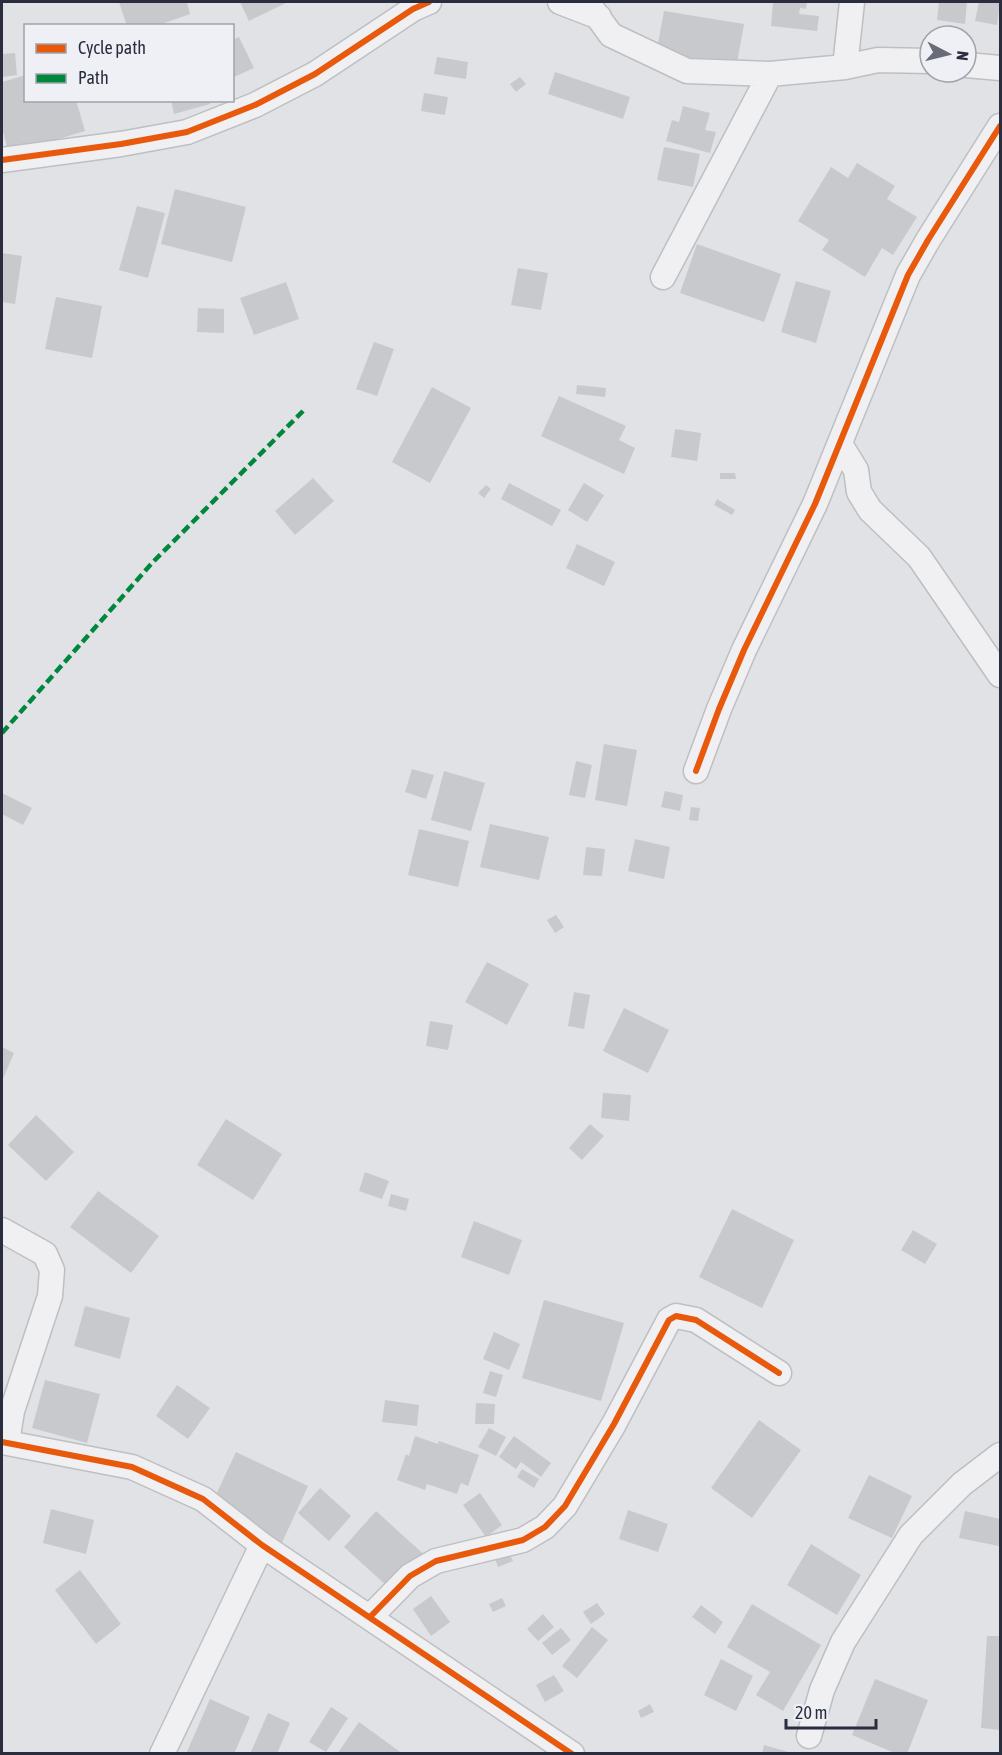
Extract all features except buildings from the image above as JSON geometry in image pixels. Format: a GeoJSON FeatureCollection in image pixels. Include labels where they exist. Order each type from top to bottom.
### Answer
{"type":"FeatureCollection","features":[{"type":"Feature","properties":{"kind":"street"},"geometry":{"type":"LineString","coordinates":[[2,160],[121,144],[186,132],[255,105],[315,74],[412,9],[429,2]]}},
{"type":"Feature","properties":{"kind":"street"},"geometry":{"type":"LineString","coordinates":[[560,2],[593,10],[611,35],[687,71],[770,74],[845,67],[879,60],[918,61]]}},
{"type":"Feature","properties":{"kind":"street"},"geometry":{"type":"LineString","coordinates":[[845,67],[852,2]]}},
{"type":"Feature","properties":{"kind":"street"},"geometry":{"type":"LineString","coordinates":[[978,65],[1000,68]]}},
{"type":"Feature","properties":{"kind":"street"},"geometry":{"type":"LineString","coordinates":[[663,277],[770,74]]}},
{"type":"Feature","properties":{"kind":"street"},"geometry":{"type":"LineString","coordinates":[[696,771],[744,650],[815,504],[908,275],[1000,126]]}},
{"type":"Feature","properties":{"kind":"street"},"geometry":{"type":"LineString","coordinates":[[840,444],[856,470],[859,492],[870,510],[919,557],[1000,675]]}},
{"type":"Feature","properties":{"kind":"street"},"geometry":{"type":"LineString","coordinates":[[2,1230],[45,1254],[52,1270],[50,1296],[4,1442],[132,1467],[203,1498],[262,1545],[572,1754]]}},
{"type":"Feature","properties":{"kind":"street"},"geometry":{"type":"LineString","coordinates":[[370,1617],[410,1576],[436,1562],[523,1540],[552,1520],[565,1506],[614,1424],[669,1320],[676,1316],[696,1320],[779,1373]]}},
{"type":"Feature","properties":{"kind":"street"},"geometry":{"type":"LineString","coordinates":[[809,1736],[822,1690],[843,1642],[911,1535],[962,1484],[1000,1455]]}},
{"type":"Feature","properties":{"kind":"street"},"geometry":{"type":"LineString","coordinates":[[162,1754],[262,1545]]}},
{"type":"Feature","properties":{"kind":"marked path"},"geometry":{"type":"LineString","coordinates":[[2,733],[153,562],[304,410]]}},
{"type":"Feature","properties":{"kind":"cycle path"},"geometry":{"type":"LineString","coordinates":[[2,160],[121,144],[187,132],[255,105],[315,74],[413,9],[429,2]]}},
{"type":"Feature","properties":{"kind":"cycle path"},"geometry":{"type":"LineString","coordinates":[[696,771],[744,650],[815,504],[908,275],[1000,126]]}},
{"type":"Feature","properties":{"kind":"cycle path"},"geometry":{"type":"LineString","coordinates":[[370,1617],[410,1576],[436,1561],[523,1540],[545,1527],[565,1506],[614,1424],[669,1320],[676,1316],[696,1320],[779,1373]]}},
{"type":"Feature","properties":{"kind":"cycle path"},"geometry":{"type":"LineString","coordinates":[[2,1442],[132,1467],[203,1499],[262,1545],[572,1754]]}}]}
